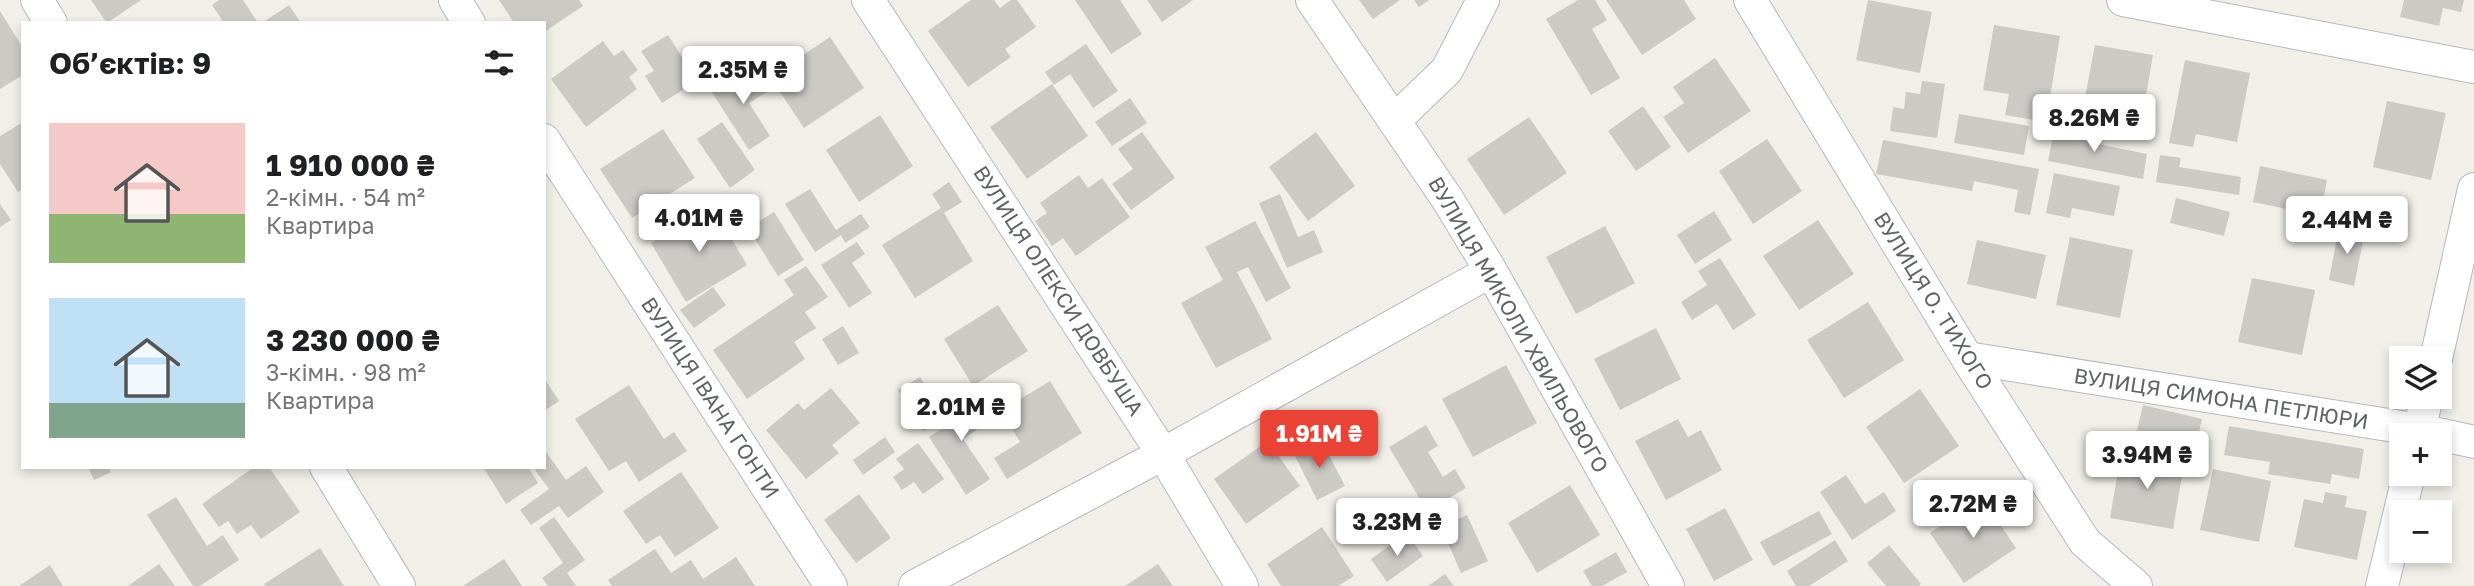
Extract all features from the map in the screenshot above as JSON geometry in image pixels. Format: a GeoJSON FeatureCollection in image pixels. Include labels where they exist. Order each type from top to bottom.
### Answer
{"type":"FeatureCollection","features":[{"type":"Feature","properties":{"kind":"street"},"geometry":{"type":"LineString","coordinates":[[37,0],[50,21]]}},
{"type":"Feature","properties":{"kind":"street"},"geometry":{"type":"LineString","coordinates":[[455,0],[468,21]]}},
{"type":"Feature","properties":{"kind":"street","name":"ВУЛИЦЯ ОЛЕКСИ ДОВБУША"},"geometry":{"type":"LineString","coordinates":[[868,0],[1163,454],[1242,586]]}},
{"type":"Feature","properties":{"kind":"street","name":"ВУЛИЦЯ МИКОЛИ ХВИЛЬОВОГО"},"geometry":{"type":"LineString","coordinates":[[1312,0],[1448,200],[1491,271],[1668,586]]}},
{"type":"Feature","properties":{"kind":"street"},"geometry":{"type":"LineString","coordinates":[[1394,121],[1447,70],[1483,0]]}},
{"type":"Feature","properties":{"kind":"street","name":"ВУЛИЦЯ О. ТИХОГО"},"geometry":{"type":"LineString","coordinates":[[1750,0],[1967,358],[2085,542],[2136,586]]}},
{"type":"Feature","properties":{"kind":"street"},"geometry":{"type":"LineString","coordinates":[[2123,0],[2474,68]]}},
{"type":"Feature","properties":{"kind":"street","name":"ВУЛИЦЯ ІВАНА ГОНТИ"},"geometry":{"type":"LineString","coordinates":[[546,142],[831,586]]}},
{"type":"Feature","properties":{"kind":"street"},"geometry":{"type":"LineString","coordinates":[[2439,346],[2474,190]]}},
{"type":"Feature","properties":{"kind":"street"},"geometry":{"type":"LineString","coordinates":[[915,586],[1163,454],[1491,271]]}},
{"type":"Feature","properties":{"kind":"street","name":"ВУЛИЦЯ СИМОНА ПЕТЛЮРИ"},"geometry":{"type":"LineString","coordinates":[[1967,358],[2389,428]]}},
{"type":"Feature","properties":{"kind":"street","name":"ВУЛИЦЯ СИМОНА ПЕТЛЮРИ"},"geometry":{"type":"LineString","coordinates":[[2452,438],[2474,442]]}},
{"type":"Feature","properties":{"kind":"street"},"geometry":{"type":"LineString","coordinates":[[327,469],[399,586]]}},
{"type":"Feature","properties":{"kind":"street"},"geometry":{"type":"LineString","coordinates":[[2382,586],[2406,486]]}},
{"type":"Feature","properties":{"kind":"building"},"geometry":{"type":"Polygon","coordinates":[[[91,0],[141,0],[110,21],[106,21],[91,0]]]}},
{"type":"Feature","properties":{"kind":"building"},"geometry":{"type":"Polygon","coordinates":[[[219,0],[243,0],[257,21],[223,21],[212,5],[219,0]]]}},
{"type":"Feature","properties":{"kind":"building"},"geometry":{"type":"Polygon","coordinates":[[[499,0],[579,0],[583,6],[546,31],[546,21],[513,21],[499,0]]]}},
{"type":"Feature","properties":{"kind":"building"},"geometry":{"type":"Polygon","coordinates":[[[971,0],[994,0],[1000,8],[1011,0],[1017,0],[1036,27],[1005,49],[1011,57],[968,87],[928,31],[971,0]]]}},
{"type":"Feature","properties":{"kind":"building"},"geometry":{"type":"Polygon","coordinates":[[[1075,0],[1120,0],[1142,34],[1111,54],[1075,0]]]}},
{"type":"Feature","properties":{"kind":"building"},"geometry":{"type":"Polygon","coordinates":[[[1147,0],[1193,0],[1162,22],[1147,0]]]}},
{"type":"Feature","properties":{"kind":"building"},"geometry":{"type":"Polygon","coordinates":[[[1359,0],[1400,0],[1373,19],[1359,0]]]}},
{"type":"Feature","properties":{"kind":"building"},"geometry":{"type":"Polygon","coordinates":[[[1414,0],[1429,0],[1419,7],[1414,0]]]}},
{"type":"Feature","properties":{"kind":"building"},"geometry":{"type":"Polygon","coordinates":[[[1578,0],[1595,0],[1607,20],[1592,29],[1620,78],[1591,95],[1546,19],[1578,0]]]}},
{"type":"Feature","properties":{"kind":"building"},"geometry":{"type":"Polygon","coordinates":[[[1606,0],[1684,0],[1696,19],[1642,55],[1606,0]]]}},
{"type":"Feature","properties":{"kind":"building"},"geometry":{"type":"Polygon","coordinates":[[[1868,0],[1932,12],[1920,73],[1856,60],[1868,0]]]}},
{"type":"Feature","properties":{"kind":"building"},"geometry":{"type":"Polygon","coordinates":[[[2404,0],[2464,0],[2461,12],[2443,8],[2439,26],[2400,17],[2404,0]]]}},
{"type":"Feature","properties":{"kind":"building"},"geometry":{"type":"Polygon","coordinates":[[[289,5],[300,21],[265,21],[289,5]]]}},
{"type":"Feature","properties":{"kind":"building"},"geometry":{"type":"Polygon","coordinates":[[[0,11],[21,45],[21,76],[0,89],[0,11]]]}},
{"type":"Feature","properties":{"kind":"building"},"geometry":{"type":"Polygon","coordinates":[[[1994,25],[2060,36],[2046,122],[2005,115],[2009,94],[1983,90],[1994,25]]]}},
{"type":"Feature","properties":{"kind":"building"},"geometry":{"type":"Polygon","coordinates":[[[668,35],[697,81],[662,103],[645,76],[654,71],[641,51],[668,35]]]}},
{"type":"Feature","properties":{"kind":"building"},"geometry":{"type":"Polygon","coordinates":[[[830,37],[864,88],[804,128],[770,77],[830,37]]]}},
{"type":"Feature","properties":{"kind":"building"},"geometry":{"type":"Polygon","coordinates":[[[603,41],[614,56],[623,50],[638,70],[629,77],[637,89],[586,127],[551,79],[603,41]]]}},
{"type":"Feature","properties":{"kind":"building"},"geometry":{"type":"Polygon","coordinates":[[[1086,44],[1118,91],[1093,108],[1070,74],[1054,85],[1045,72],[1086,44]]]}},
{"type":"Feature","properties":{"kind":"building"},"geometry":{"type":"Polygon","coordinates":[[[2095,45],[2153,55],[2142,119],[2083,108],[2095,45]]]}},
{"type":"Feature","properties":{"kind":"building"},"geometry":{"type":"Polygon","coordinates":[[[1715,58],[1751,111],[1688,153],[1663,117],[1684,103],[1673,87],[1715,58]]]}},
{"type":"Feature","properties":{"kind":"building"},"geometry":{"type":"Polygon","coordinates":[[[2185,60],[2250,73],[2237,142],[2196,134],[2193,147],[2169,143],[2185,60]]]}},
{"type":"Feature","properties":{"kind":"building"},"geometry":{"type":"Polygon","coordinates":[[[750,66],[767,92],[749,103],[770,136],[749,150],[711,91],[750,66]]]}},
{"type":"Feature","properties":{"kind":"building"},"geometry":{"type":"Polygon","coordinates":[[[1922,81],[1945,84],[1937,138],[1890,131],[1893,107],[1904,109],[1906,92],[1920,94],[1922,81]]]}},
{"type":"Feature","properties":{"kind":"building"},"geometry":{"type":"Polygon","coordinates":[[[1052,84],[1088,136],[1027,179],[990,127],[1052,84]]]}},
{"type":"Feature","properties":{"kind":"building"},"geometry":{"type":"Polygon","coordinates":[[[1130,98],[1147,123],[1112,146],[1095,122],[1130,98]]]}},
{"type":"Feature","properties":{"kind":"building"},"geometry":{"type":"Polygon","coordinates":[[[2387,101],[2446,113],[2431,180],[2373,167],[2387,101]]]}},
{"type":"Feature","properties":{"kind":"building"},"geometry":{"type":"Polygon","coordinates":[[[1643,106],[1671,147],[1636,171],[1608,131],[1643,106]]]}},
{"type":"Feature","properties":{"kind":"building"},"geometry":{"type":"Polygon","coordinates":[[[1959,114],[2029,126],[2024,155],[1954,143],[1959,114]]]}},
{"type":"Feature","properties":{"kind":"building"},"geometry":{"type":"Polygon","coordinates":[[[880,115],[913,166],[859,202],[826,150],[880,115]]]}},
{"type":"Feature","properties":{"kind":"building"},"geometry":{"type":"Polygon","coordinates":[[[1529,117],[1567,173],[1504,215],[1467,159],[1529,117]]]}},
{"type":"Feature","properties":{"kind":"building"},"geometry":{"type":"Polygon","coordinates":[[[722,122],[755,170],[730,188],[697,139],[722,122]]]}},
{"type":"Feature","properties":{"kind":"building"},"geometry":{"type":"Polygon","coordinates":[[[21,123],[21,190],[18,192],[0,164],[0,136],[21,123]]]}},
{"type":"Feature","properties":{"kind":"building"},"geometry":{"type":"Polygon","coordinates":[[[2055,126],[2095,133],[2093,143],[2147,154],[2143,179],[2048,161],[2055,126]]]}},
{"type":"Feature","properties":{"kind":"building"},"geometry":{"type":"Polygon","coordinates":[[[663,129],[695,178],[632,218],[600,169],[663,129]]]}},
{"type":"Feature","properties":{"kind":"building"},"geometry":{"type":"Polygon","coordinates":[[[1142,132],[1175,178],[1131,210],[1112,184],[1133,169],[1118,149],[1142,132]]]}},
{"type":"Feature","properties":{"kind":"building"},"geometry":{"type":"Polygon","coordinates":[[[1316,132],[1355,186],[1308,221],[1269,167],[1316,132]]]}},
{"type":"Feature","properties":{"kind":"building"},"geometry":{"type":"Polygon","coordinates":[[[1767,139],[1802,191],[1753,224],[1719,171],[1767,139]]]}},
{"type":"Feature","properties":{"kind":"building"},"geometry":{"type":"Polygon","coordinates":[[[1883,140],[2039,169],[2030,215],[2014,212],[2018,190],[1974,181],[1972,191],[1876,174],[1883,140]]]}},
{"type":"Feature","properties":{"kind":"building"},"geometry":{"type":"Polygon","coordinates":[[[2160,155],[2181,158],[2179,167],[2241,177],[2239,195],[2156,182],[2160,155]]]}},
{"type":"Feature","properties":{"kind":"building"},"geometry":{"type":"Polygon","coordinates":[[[2260,166],[2327,180],[2320,216],[2253,202],[2260,166]]]}},
{"type":"Feature","properties":{"kind":"building"},"geometry":{"type":"Polygon","coordinates":[[[2054,173],[2120,186],[2114,216],[2072,208],[2070,218],[2046,213],[2054,173]]]}},
{"type":"Feature","properties":{"kind":"building"},"geometry":{"type":"Polygon","coordinates":[[[1079,175],[1088,188],[1102,178],[1130,217],[1076,256],[1063,238],[1052,246],[1035,221],[1047,213],[1040,203],[1079,175]]]}},
{"type":"Feature","properties":{"kind":"building"},"geometry":{"type":"Polygon","coordinates":[[[949,182],[962,202],[944,213],[973,261],[915,298],[882,245],[941,208],[932,194],[949,182]]]}},
{"type":"Feature","properties":{"kind":"building"},"geometry":{"type":"Polygon","coordinates":[[[810,189],[836,230],[861,214],[870,227],[845,243],[841,235],[815,252],[785,204],[810,189]]]}},
{"type":"Feature","properties":{"kind":"building"},"geometry":{"type":"Polygon","coordinates":[[[1280,194],[1298,237],[1314,230],[1323,252],[1287,268],[1259,203],[1280,194]]]}},
{"type":"Feature","properties":{"kind":"building"},"geometry":{"type":"Polygon","coordinates":[[[2176,198],[2230,212],[2224,236],[2170,223],[2176,198]]]}},
{"type":"Feature","properties":{"kind":"building"},"geometry":{"type":"Polygon","coordinates":[[[0,204],[11,220],[0,227],[0,204]]]}},
{"type":"Feature","properties":{"kind":"building"},"geometry":{"type":"Polygon","coordinates":[[[713,207],[747,265],[686,302],[651,243],[713,207]]]}},
{"type":"Feature","properties":{"kind":"building"},"geometry":{"type":"Polygon","coordinates":[[[1714,211],[1732,240],[1695,264],[1677,235],[1714,211]]]}},
{"type":"Feature","properties":{"kind":"building"},"geometry":{"type":"Polygon","coordinates":[[[774,212],[804,260],[778,276],[748,228],[774,212]]]}},
{"type":"Feature","properties":{"kind":"building"},"geometry":{"type":"Polygon","coordinates":[[[1818,220],[1854,274],[1799,310],[1763,256],[1818,220]]]}},
{"type":"Feature","properties":{"kind":"building"},"geometry":{"type":"Polygon","coordinates":[[[1255,221],[1291,288],[1266,302],[1248,267],[1237,272],[1272,339],[1216,368],[1181,303],[1223,280],[1205,247],[1255,221]]]}},
{"type":"Feature","properties":{"kind":"building"},"geometry":{"type":"Polygon","coordinates":[[[1605,226],[1635,283],[1576,314],[1546,257],[1605,226]]]}},
{"type":"Feature","properties":{"kind":"building"},"geometry":{"type":"Polygon","coordinates":[[[2339,227],[2365,232],[2354,286],[2329,280],[2339,227]]]}},
{"type":"Feature","properties":{"kind":"building"},"geometry":{"type":"Polygon","coordinates":[[[2070,237],[2133,250],[2120,318],[2056,305],[2070,237]]]}},
{"type":"Feature","properties":{"kind":"building"},"geometry":{"type":"Polygon","coordinates":[[[1977,240],[2046,255],[2036,299],[1967,284],[1977,240]]]}},
{"type":"Feature","properties":{"kind":"building"},"geometry":{"type":"Polygon","coordinates":[[[857,242],[865,254],[852,263],[872,293],[849,308],[821,265],[857,242]]]}},
{"type":"Feature","properties":{"kind":"building"},"geometry":{"type":"Polygon","coordinates":[[[1720,258],[1756,315],[1733,330],[1717,304],[1692,320],[1681,302],[1707,285],[1698,271],[1720,258]]]}},
{"type":"Feature","properties":{"kind":"building"},"geometry":{"type":"Polygon","coordinates":[[[806,266],[828,297],[805,312],[816,328],[794,342],[805,359],[747,399],[713,350],[794,295],[784,280],[806,266]]]}},
{"type":"Feature","properties":{"kind":"building"},"geometry":{"type":"Polygon","coordinates":[[[2252,278],[2315,290],[2302,355],[2238,342],[2252,278]]]}},
{"type":"Feature","properties":{"kind":"building"},"geometry":{"type":"Polygon","coordinates":[[[713,287],[726,305],[694,328],[680,310],[713,287]]]}},
{"type":"Feature","properties":{"kind":"building"},"geometry":{"type":"Polygon","coordinates":[[[1868,302],[1904,360],[1844,398],[1807,340],[1868,302]]]}},
{"type":"Feature","properties":{"kind":"building"},"geometry":{"type":"Polygon","coordinates":[[[998,305],[1028,351],[973,386],[944,339],[998,305]]]}},
{"type":"Feature","properties":{"kind":"building"},"geometry":{"type":"Polygon","coordinates":[[[843,326],[859,353],[838,365],[822,339],[843,326]]]}},
{"type":"Feature","properties":{"kind":"building"},"geometry":{"type":"Polygon","coordinates":[[[1656,328],[1681,379],[1620,410],[1594,359],[1656,328]]]}},
{"type":"Feature","properties":{"kind":"building"},"geometry":{"type":"Polygon","coordinates":[[[1506,365],[1537,423],[1473,457],[1442,399],[1506,365]]]}},
{"type":"Feature","properties":{"kind":"building"},"geometry":{"type":"Polygon","coordinates":[[[920,377],[945,418],[923,431],[898,390],[920,377]]]}},
{"type":"Feature","properties":{"kind":"building"},"geometry":{"type":"Polygon","coordinates":[[[546,381],[559,401],[546,410],[546,381]]]}},
{"type":"Feature","properties":{"kind":"building"},"geometry":{"type":"Polygon","coordinates":[[[1050,381],[1082,433],[1007,479],[994,458],[1020,442],[1001,411],[1050,381]]]}},
{"type":"Feature","properties":{"kind":"building"},"geometry":{"type":"Polygon","coordinates":[[[629,385],[664,439],[674,432],[687,451],[639,482],[626,461],[609,471],[575,419],[629,385]]]}},
{"type":"Feature","properties":{"kind":"building"},"geometry":{"type":"Polygon","coordinates":[[[831,388],[860,423],[832,445],[839,453],[806,479],[766,430],[798,403],[804,410],[831,388]]]}},
{"type":"Feature","properties":{"kind":"building"},"geometry":{"type":"Polygon","coordinates":[[[1920,389],[1959,446],[1904,483],[1866,427],[1920,389]]]}},
{"type":"Feature","properties":{"kind":"building"},"geometry":{"type":"Polygon","coordinates":[[[966,390],[987,423],[963,439],[990,479],[966,495],[929,437],[954,421],[944,405],[966,390]]]}},
{"type":"Feature","properties":{"kind":"building"},"geometry":{"type":"Polygon","coordinates":[[[2143,405],[2202,419],[2195,449],[2136,435],[2143,405]]]}},
{"type":"Feature","properties":{"kind":"building"},"geometry":{"type":"Polygon","coordinates":[[[1678,419],[1688,437],[1701,430],[1722,470],[1666,500],[1635,441],[1678,419]]]}},
{"type":"Feature","properties":{"kind":"building"},"geometry":{"type":"Polygon","coordinates":[[[1426,425],[1438,446],[1428,452],[1443,477],[1455,469],[1466,488],[1427,511],[1389,447],[1426,425]]]}},
{"type":"Feature","properties":{"kind":"building"},"geometry":{"type":"Polygon","coordinates":[[[2229,426],[2364,449],[2359,479],[2332,474],[2330,484],[2268,474],[2270,462],[2224,455],[2229,426]]]}},
{"type":"Feature","properties":{"kind":"building"},"geometry":{"type":"Polygon","coordinates":[[[885,437],[895,452],[863,475],[853,460],[885,437]]]}},
{"type":"Feature","properties":{"kind":"building"},"geometry":{"type":"Polygon","coordinates":[[[1321,440],[1345,486],[1317,500],[1294,454],[1321,440]]]}},
{"type":"Feature","properties":{"kind":"building"},"geometry":{"type":"Polygon","coordinates":[[[1268,441],[1300,486],[1246,524],[1214,479],[1268,441]]]}},
{"type":"Feature","properties":{"kind":"building"},"geometry":{"type":"Polygon","coordinates":[[[918,443],[944,479],[923,494],[914,482],[902,490],[893,477],[904,469],[896,459],[918,443]]]}},
{"type":"Feature","properties":{"kind":"building"},"geometry":{"type":"Polygon","coordinates":[[[546,452],[566,480],[586,466],[604,492],[568,518],[559,506],[531,525],[520,510],[549,489],[534,469],[546,469],[546,452]]]}},
{"type":"Feature","properties":{"kind":"building"},"geometry":{"type":"Polygon","coordinates":[[[2121,454],[2184,464],[2173,529],[2110,518],[2121,454]]]}},
{"type":"Feature","properties":{"kind":"building"},"geometry":{"type":"Polygon","coordinates":[[[89,469],[109,469],[111,472],[94,480],[89,469]]]}},
{"type":"Feature","properties":{"kind":"building"},"geometry":{"type":"Polygon","coordinates":[[[251,469],[270,469],[300,512],[261,539],[251,525],[237,534],[228,521],[219,527],[202,504],[251,469]]]}},
{"type":"Feature","properties":{"kind":"building"},"geometry":{"type":"Polygon","coordinates":[[[484,469],[529,469],[538,483],[506,504],[484,469]]]}},
{"type":"Feature","properties":{"kind":"building"},"geometry":{"type":"Polygon","coordinates":[[[2213,469],[2271,481],[2259,542],[2200,530],[2213,469]]]}},
{"type":"Feature","properties":{"kind":"building"},"geometry":{"type":"Polygon","coordinates":[[[681,472],[719,528],[675,557],[660,535],[646,544],[623,511],[681,472]]]}},
{"type":"Feature","properties":{"kind":"building"},"geometry":{"type":"Polygon","coordinates":[[[1846,475],[1865,504],[1884,492],[1896,511],[1852,540],[1820,492],[1846,475]]]}},
{"type":"Feature","properties":{"kind":"building"},"geometry":{"type":"Polygon","coordinates":[[[1570,485],[1600,535],[1537,573],[1508,523],[1570,485]]]}},
{"type":"Feature","properties":{"kind":"building"},"geometry":{"type":"Polygon","coordinates":[[[2325,492],[2347,496],[2345,507],[2367,511],[2357,560],[2294,547],[2304,499],[2323,503],[2325,492]]]}},
{"type":"Feature","properties":{"kind":"building"},"geometry":{"type":"Polygon","coordinates":[[[859,494],[891,538],[856,563],[824,520],[859,494]]]}},
{"type":"Feature","properties":{"kind":"building"},"geometry":{"type":"Polygon","coordinates":[[[176,497],[207,546],[223,535],[239,560],[200,586],[193,586],[147,515],[176,497]]]}},
{"type":"Feature","properties":{"kind":"building"},"geometry":{"type":"Polygon","coordinates":[[[1982,498],[2016,548],[1964,583],[1930,533],[1982,498]]]}},
{"type":"Feature","properties":{"kind":"building"},"geometry":{"type":"Polygon","coordinates":[[[1725,508],[1753,560],[1714,581],[1686,529],[1725,508]]]}},
{"type":"Feature","properties":{"kind":"building"},"geometry":{"type":"Polygon","coordinates":[[[1819,511],[1832,534],[1773,566],[1760,542],[1819,511]]]}},
{"type":"Feature","properties":{"kind":"building"},"geometry":{"type":"Polygon","coordinates":[[[1467,515],[1488,561],[1461,573],[1441,527],[1467,515]]]}},
{"type":"Feature","properties":{"kind":"building"},"geometry":{"type":"Polygon","coordinates":[[[554,517],[585,560],[567,573],[576,586],[548,586],[542,578],[563,563],[539,528],[554,517]]]}},
{"type":"Feature","properties":{"kind":"building"},"geometry":{"type":"Polygon","coordinates":[[[1322,527],[1354,576],[1338,586],[1281,586],[1267,564],[1322,527]]]}},
{"type":"Feature","properties":{"kind":"building"},"geometry":{"type":"Polygon","coordinates":[[[1407,533],[1423,556],[1387,582],[1371,559],[1407,533]]]}},
{"type":"Feature","properties":{"kind":"building"},"geometry":{"type":"Polygon","coordinates":[[[1835,540],[1848,561],[1809,586],[1796,586],[1787,571],[1835,540]]]}},
{"type":"Feature","properties":{"kind":"building"},"geometry":{"type":"Polygon","coordinates":[[[1889,545],[1921,584],[1919,586],[1886,586],[1867,563],[1889,545]]]}},
{"type":"Feature","properties":{"kind":"building"},"geometry":{"type":"Polygon","coordinates":[[[320,548],[344,586],[265,586],[264,584],[320,548]]]}},
{"type":"Feature","properties":{"kind":"building"},"geometry":{"type":"Polygon","coordinates":[[[655,549],[671,573],[691,560],[703,579],[736,557],[755,586],[612,586],[608,580],[655,549]]]}},
{"type":"Feature","properties":{"kind":"building"},"geometry":{"type":"Polygon","coordinates":[[[1616,552],[1627,572],[1602,586],[1592,586],[1583,571],[1616,552]]]}},
{"type":"Feature","properties":{"kind":"building"},"geometry":{"type":"Polygon","coordinates":[[[504,559],[522,586],[463,586],[504,559]]]}},
{"type":"Feature","properties":{"kind":"building"},"geometry":{"type":"Polygon","coordinates":[[[159,564],[175,586],[128,586],[159,564]]]}},
{"type":"Feature","properties":{"kind":"building"},"geometry":{"type":"Polygon","coordinates":[[[1158,564],[1173,586],[1125,586],[1158,564]]]}},
{"type":"Feature","properties":{"kind":"building"},"geometry":{"type":"Polygon","coordinates":[[[50,565],[63,586],[19,586],[50,565]]]}},
{"type":"Feature","properties":{"kind":"building"},"geometry":{"type":"Polygon","coordinates":[[[1445,574],[1454,586],[1428,586],[1445,574]]]}}]}
